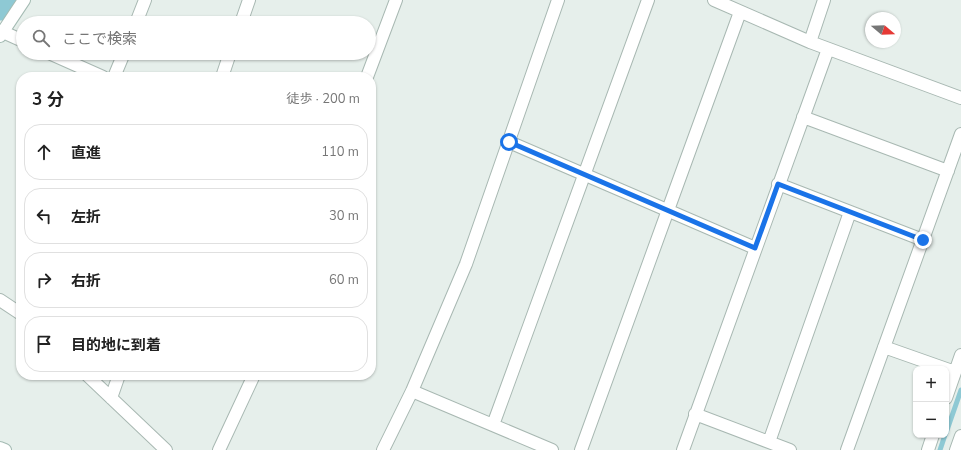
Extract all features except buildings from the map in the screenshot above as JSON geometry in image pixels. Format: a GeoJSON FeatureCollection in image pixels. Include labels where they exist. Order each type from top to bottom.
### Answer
{"type":"FeatureCollection","features":[{"type":"Feature","properties":{"kind":"street"},"geometry":{"type":"LineString","coordinates":[[16,39],[1,34],[24,0]]}},
{"type":"Feature","properties":{"kind":"street"},"geometry":{"type":"LineString","coordinates":[[139,16],[145,0]]}},
{"type":"Feature","properties":{"kind":"street"},"geometry":{"type":"LineString","coordinates":[[243,16],[248,0]]}},
{"type":"Feature","properties":{"kind":"street"},"geometry":{"type":"LineString","coordinates":[[376,53],[396,0]]}},
{"type":"Feature","properties":{"kind":"street"},"geometry":{"type":"LineString","coordinates":[[384,450],[412,391],[466,264],[558,0]]}},
{"type":"Feature","properties":{"kind":"street"},"geometry":{"type":"LineString","coordinates":[[493,425],[648,0]]}},
{"type":"Feature","properties":{"kind":"street"},"geometry":{"type":"LineString","coordinates":[[714,0],[810,42],[961,98]]}},
{"type":"Feature","properties":{"kind":"street"},"geometry":{"type":"LineString","coordinates":[[810,42],[824,0]]}},
{"type":"Feature","properties":{"kind":"street"},"geometry":{"type":"LineString","coordinates":[[581,450],[740,12]]}},
{"type":"Feature","properties":{"kind":"street"},"geometry":{"type":"LineString","coordinates":[[683,450],[828,49]]}},
{"type":"Feature","properties":{"kind":"street"},"geometry":{"type":"LineString","coordinates":[[65,60],[92,72]]}},
{"type":"Feature","properties":{"kind":"street"},"geometry":{"type":"LineString","coordinates":[[116,72],[121,60]]}},
{"type":"Feature","properties":{"kind":"street"},"geometry":{"type":"LineString","coordinates":[[224,72],[228,60]]}},
{"type":"Feature","properties":{"kind":"street"},"geometry":{"type":"LineString","coordinates":[[369,72],[373,60]]}},
{"type":"Feature","properties":{"kind":"street"},"geometry":{"type":"LineString","coordinates":[[803,117],[948,171]]}},
{"type":"Feature","properties":{"kind":"street"},"geometry":{"type":"LineString","coordinates":[[847,450],[961,134]]}},
{"type":"Feature","properties":{"kind":"street"},"geometry":{"type":"LineString","coordinates":[[509,142],[755,248]]}},
{"type":"Feature","properties":{"kind":"street"},"geometry":{"type":"LineString","coordinates":[[778,184],[923,240]]}},
{"type":"Feature","properties":{"kind":"street"},"geometry":{"type":"LineString","coordinates":[[769,442],[850,212]]}},
{"type":"Feature","properties":{"kind":"street"},"geometry":{"type":"LineString","coordinates":[[0,300],[16,311]]}},
{"type":"Feature","properties":{"kind":"street"},"geometry":{"type":"LineString","coordinates":[[884,347],[955,372]]}},
{"type":"Feature","properties":{"kind":"street"},"geometry":{"type":"LineString","coordinates":[[949,389],[961,355]]}},
{"type":"Feature","properties":{"kind":"street"},"geometry":{"type":"LineString","coordinates":[[92,380],[166,450]]}},
{"type":"Feature","properties":{"kind":"street"},"geometry":{"type":"LineString","coordinates":[[112,398],[117,380]]}},
{"type":"Feature","properties":{"kind":"street"},"geometry":{"type":"LineString","coordinates":[[219,450],[252,380]]}},
{"type":"Feature","properties":{"kind":"street"},"geometry":{"type":"LineString","coordinates":[[412,391],[552,450]]}},
{"type":"Feature","properties":{"kind":"street"},"geometry":{"type":"LineString","coordinates":[[696,414],[790,450]]}},
{"type":"Feature","properties":{"kind":"street"},"geometry":{"type":"LineString","coordinates":[[956,450],[961,436]]}},
{"type":"Feature","properties":{"kind":"street"},"geometry":{"type":"LineString","coordinates":[[928,450],[932,438]]}},
{"type":"Feature","properties":{"kind":"street"},"geometry":{"type":"LineString","coordinates":[[0,448],[5,450]]}},
{"type":"Feature","properties":{"kind":"waterway"},"geometry":{"type":"LineString","coordinates":[[0,6],[4,0]]}},
{"type":"Feature","properties":{"kind":"waterway"},"geometry":{"type":"LineString","coordinates":[[949,424],[961,390]]}},
{"type":"Feature","properties":{"kind":"waterway"},"geometry":{"type":"LineString","coordinates":[[940,450],[944,438]]}},
{"type":"Feature","properties":{"kind":"route"},"geometry":{"type":"LineString","coordinates":[[509,142],[755,248],[778,184],[923,240]]}}]}
